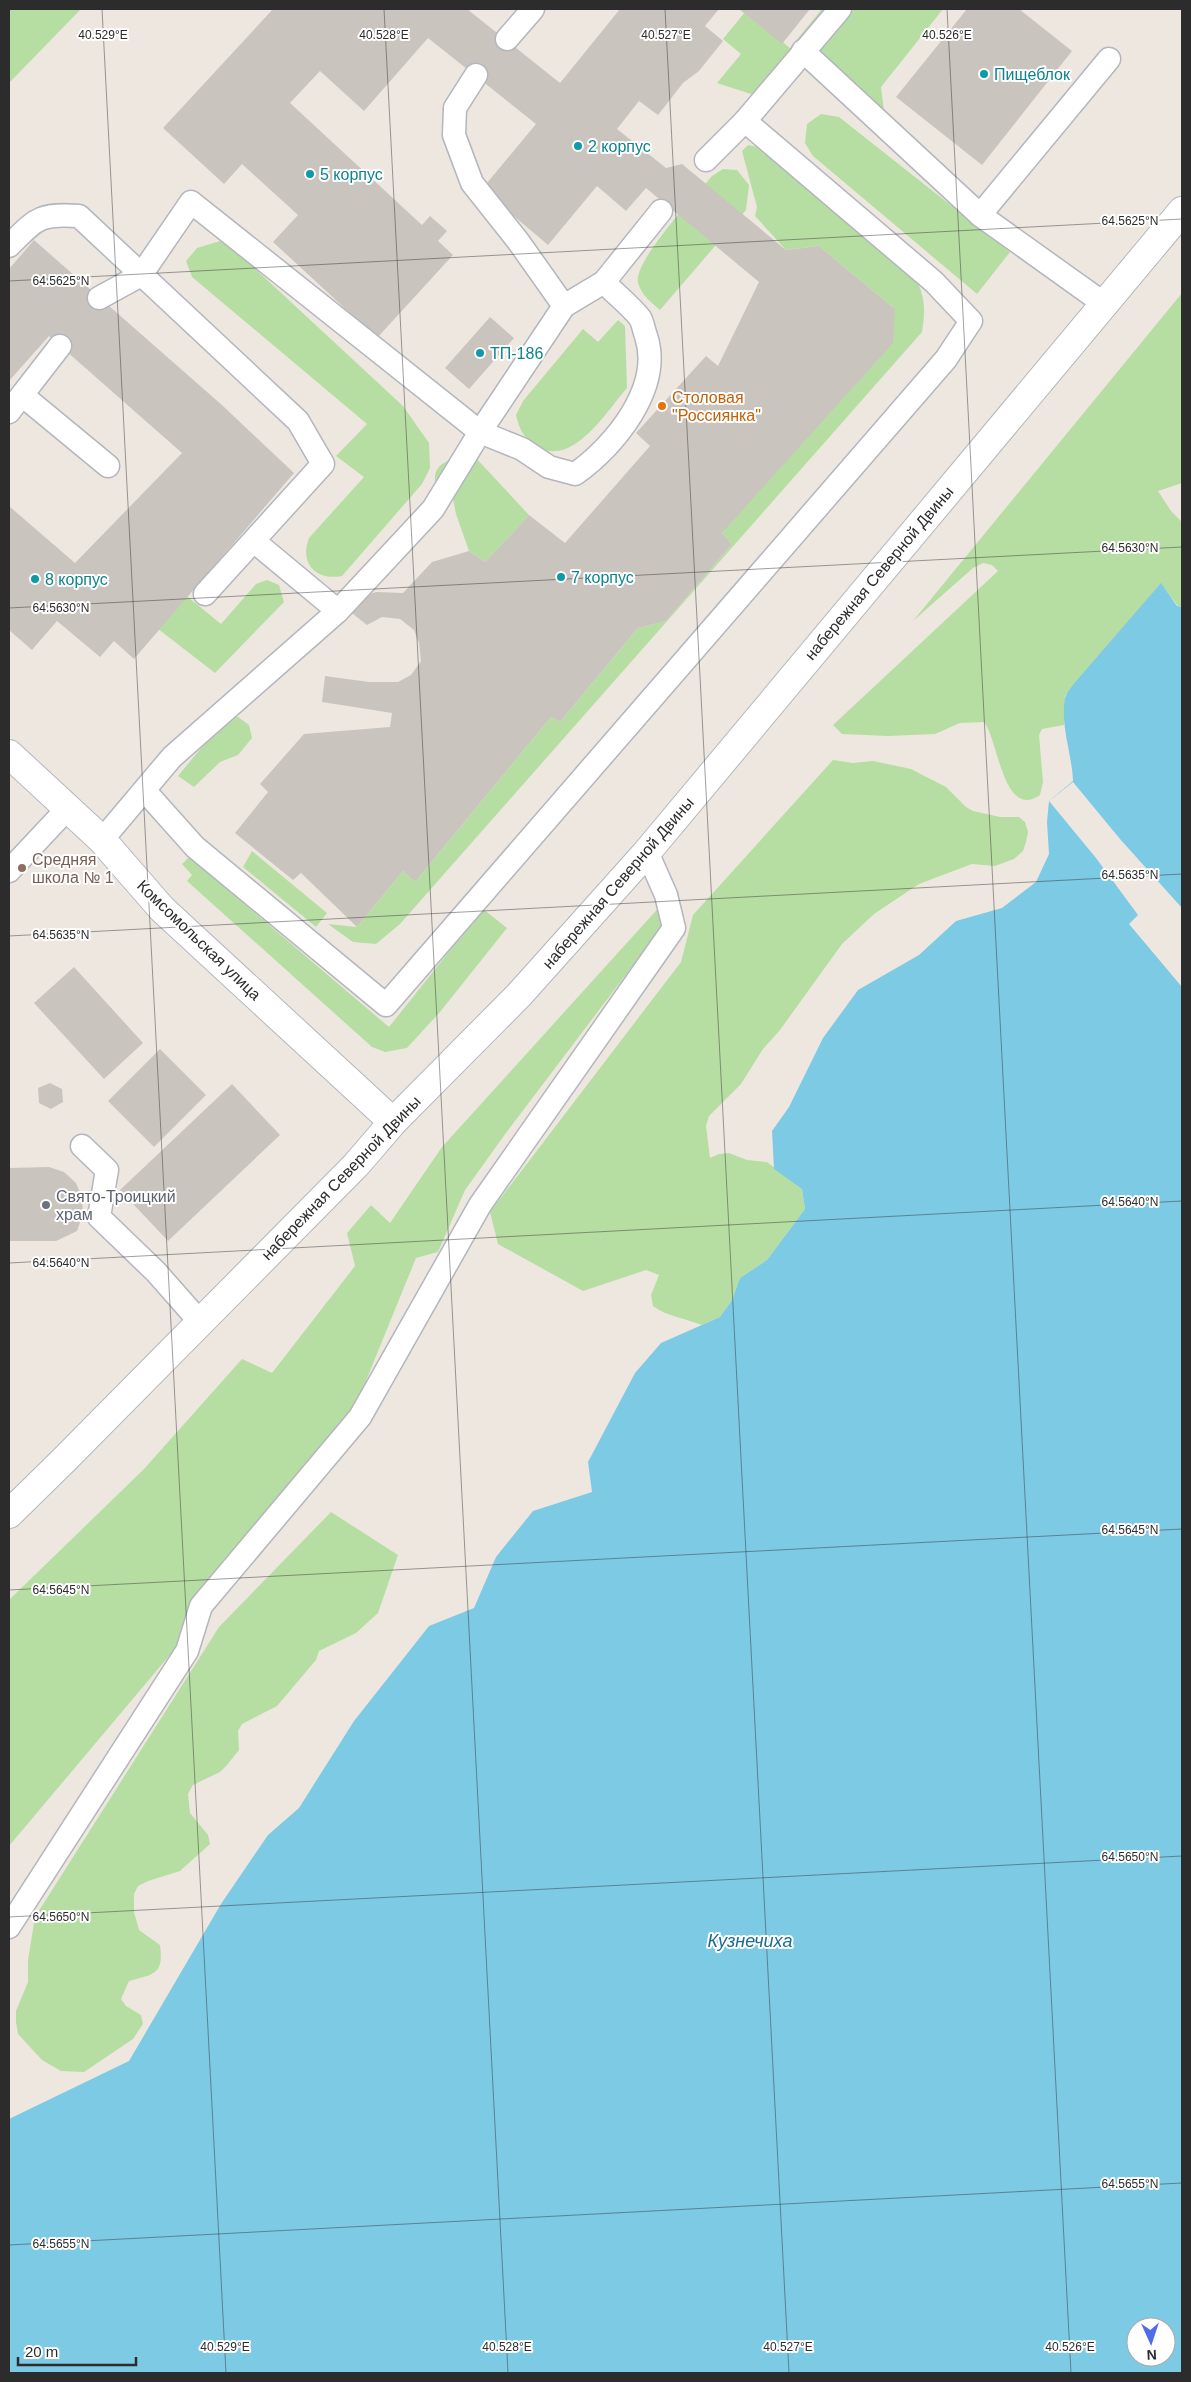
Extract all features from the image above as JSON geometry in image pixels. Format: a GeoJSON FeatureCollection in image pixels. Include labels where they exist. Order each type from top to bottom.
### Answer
{"type":"FeatureCollection","features":[{"type":"Feature","properties":{"kind":"street","name":"набережная Северной Двины"},"geometry":{"type":"LineString","coordinates":[[9,1514],[356,1165],[393,1122],[519,994],[648,852],[1182,211]]}},
{"type":"Feature","properties":{"kind":"street","name":"Комсомольская улица"},"geometry":{"type":"LineString","coordinates":[[9,754],[102,840],[162,908],[393,1122]]}},
{"type":"Feature","properties":{"kind":"lane"},"geometry":{"type":"LineString","coordinates":[[507,40],[533,9]]}},
{"type":"Feature","properties":{"kind":"lane"},"geometry":{"type":"LineString","coordinates":[[706,160],[745,121],[840,9]]}},
{"type":"Feature","properties":{"kind":"lane"},"geometry":{"type":"LineString","coordinates":[[803,52],[980,215],[1103,304]]}},
{"type":"Feature","properties":{"kind":"lane"},"geometry":{"type":"LineString","coordinates":[[980,215],[1110,59]]}},
{"type":"Feature","properties":{"kind":"lane"},"geometry":{"type":"LineString","coordinates":[[476,75],[455,108],[454,135],[472,183],[518,241],[564,306]]}},
{"type":"Feature","properties":{"kind":"lane"},"geometry":{"type":"LineString","coordinates":[[144,791],[195,847],[386,1005],[946,359],[971,321],[934,282],[745,121]]}},
{"type":"Feature","properties":{"kind":"lane"},"geometry":{"type":"LineString","coordinates":[[99,298],[141,275],[191,202],[480,432],[522,449],[549,467],[575,474],[595,460],[626,422],[648,384],[651,351],[640,318],[604,282]]}},
{"type":"Feature","properties":{"kind":"lane"},"geometry":{"type":"LineString","coordinates":[[102,840],[172,758],[338,611],[433,509],[480,432],[564,306],[604,282],[661,211]]}},
{"type":"Feature","properties":{"kind":"lane"},"geometry":{"type":"LineString","coordinates":[[9,246],[34,220],[58,214],[79,216],[298,421],[323,464],[206,594]]}},
{"type":"Feature","properties":{"kind":"lane"},"geometry":{"type":"LineString","coordinates":[[60,346],[16,404],[108,466]]}},
{"type":"Feature","properties":{"kind":"lane"},"geometry":{"type":"LineString","coordinates":[[254,542],[338,611]]}},
{"type":"Feature","properties":{"kind":"lane"},"geometry":{"type":"LineString","coordinates":[[9,871],[67,809]]}},
{"type":"Feature","properties":{"kind":"lane"},"geometry":{"type":"LineString","coordinates":[[9,1927],[187,1651],[200,1606],[360,1417],[480,1205],[586,1057],[674,928],[666,894],[648,852]]}},
{"type":"Feature","properties":{"kind":"lane"},"geometry":{"type":"LineString","coordinates":[[82,1146],[107,1170],[99,1217],[156,1272],[201,1323]]}},
{"type":"Feature","properties":{"kind":"green space"},"geometry":{"type":"Polygon","coordinates":[[[9,9],[81,9],[9,83],[9,9]]]}},
{"type":"Feature","properties":{"kind":"green space"},"geometry":{"type":"Polygon","coordinates":[[[822,9],[827,9],[754,95],[717,83],[741,54],[723,39],[745,12],[790,48],[822,9]]]}},
{"type":"Feature","properties":{"kind":"green space"},"geometry":{"type":"Polygon","coordinates":[[[838,9],[943,9],[881,87],[884,111],[816,65],[815,36],[838,9]]]}},
{"type":"Feature","properties":{"kind":"green space"},"geometry":{"type":"Polygon","coordinates":[[[821,114],[839,117],[1010,252],[977,294],[813,156],[805,143],[807,124],[821,114]]]}},
{"type":"Feature","properties":{"kind":"green space"},"geometry":{"type":"Polygon","coordinates":[[[748,145],[768,149],[912,271],[922,294],[924,315],[922,332],[400,924],[376,944],[353,942],[328,924],[357,927],[403,871],[415,882],[551,717],[560,722],[638,628],[666,621],[732,544],[722,533],[895,309],[819,246],[786,250],[755,216],[757,207],[742,151],[748,145]]]}},
{"type":"Feature","properties":{"kind":"green space"},"geometry":{"type":"Polygon","coordinates":[[[723,169],[737,170],[749,185],[746,210],[660,310],[642,292],[638,283],[639,273],[645,260],[667,228],[712,176],[723,169]]]}},
{"type":"Feature","properties":{"kind":"green space"},"geometry":{"type":"Polygon","coordinates":[[[220,241],[238,253],[403,406],[429,443],[430,468],[422,484],[342,576],[324,576],[317,573],[308,562],[306,547],[309,538],[364,477],[336,456],[367,424],[192,277],[186,261],[197,248],[220,241]]]}},
{"type":"Feature","properties":{"kind":"green space"},"geometry":{"type":"Polygon","coordinates":[[[1182,293],[1182,483],[1158,491],[1171,511],[1182,522],[1182,607],[1178,606],[1161,584],[1076,681],[1065,696],[1064,725],[1042,729],[1039,735],[1043,782],[1040,795],[1028,800],[1018,797],[1010,788],[984,722],[960,723],[935,734],[888,736],[842,734],[833,725],[998,571],[992,565],[983,563],[973,568],[913,621],[1182,293]]]}},
{"type":"Feature","properties":{"kind":"green space"},"geometry":{"type":"Polygon","coordinates":[[[618,320],[625,326],[627,388],[587,435],[575,444],[562,450],[549,451],[536,446],[525,436],[517,420],[516,415],[523,401],[583,329],[598,342],[618,320]]]}},
{"type":"Feature","properties":{"kind":"green space"},"geometry":{"type":"Polygon","coordinates":[[[474,456],[529,515],[485,562],[469,551],[456,514],[452,494],[439,493],[435,475],[442,464],[449,460],[474,456]]]}},
{"type":"Feature","properties":{"kind":"green space"},"geometry":{"type":"Polygon","coordinates":[[[267,580],[279,585],[284,602],[215,673],[153,625],[183,593],[221,624],[256,584],[267,580]]]}},
{"type":"Feature","properties":{"kind":"green space"},"geometry":{"type":"Polygon","coordinates":[[[238,717],[249,725],[252,738],[238,755],[220,762],[194,787],[178,776],[226,718],[238,717]]]}},
{"type":"Feature","properties":{"kind":"green space"},"geometry":{"type":"Polygon","coordinates":[[[833,760],[853,763],[873,761],[911,769],[946,787],[966,807],[973,811],[1000,817],[1019,817],[1025,822],[1028,832],[1023,851],[1014,859],[995,866],[972,864],[919,884],[874,914],[842,944],[780,1030],[763,1049],[741,1084],[709,1116],[706,1126],[710,1158],[719,1154],[729,1153],[747,1160],[767,1162],[802,1189],[805,1209],[767,1260],[740,1278],[732,1300],[720,1317],[702,1325],[671,1315],[653,1306],[651,1295],[659,1275],[646,1270],[583,1291],[498,1244],[490,1212],[681,962],[693,915],[833,760]]]}},
{"type":"Feature","properties":{"kind":"green space"},"geometry":{"type":"Polygon","coordinates":[[[252,851],[327,913],[316,927],[243,867],[252,851]]]}},
{"type":"Feature","properties":{"kind":"green space"},"geometry":{"type":"Polygon","coordinates":[[[189,857],[389,1027],[483,909],[507,928],[440,1012],[407,1048],[385,1052],[372,1047],[187,881],[192,875],[182,864],[189,857]]]}},
{"type":"Feature","properties":{"kind":"green space"},"geometry":{"type":"Polygon","coordinates":[[[663,903],[665,923],[465,1190],[438,1252],[416,1258],[363,1388],[345,1421],[174,1650],[9,1846],[9,1600],[144,1469],[242,1359],[272,1373],[355,1266],[347,1233],[371,1205],[390,1223],[442,1147],[663,903]]]}},
{"type":"Feature","properties":{"kind":"green space"},"geometry":{"type":"Polygon","coordinates":[[[331,1512],[398,1555],[378,1613],[356,1633],[319,1651],[316,1660],[277,1706],[242,1724],[238,1731],[239,1750],[227,1765],[220,1772],[193,1785],[188,1794],[190,1813],[208,1835],[210,1844],[180,1871],[138,1886],[134,1894],[134,1912],[139,1930],[160,1945],[161,1955],[159,1968],[145,1977],[129,1981],[121,1999],[126,2006],[141,2015],[143,2024],[133,2039],[84,2072],[61,2071],[42,2060],[18,2034],[16,2011],[28,1982],[28,1960],[35,1917],[219,1627],[331,1512]]]}},
{"type":"Feature","properties":{"kind":"water","name":"Кузнечиха"},"geometry":{"type":"Polygon","coordinates":[[[1161,583],[1177,606],[1182,607],[1182,2373],[9,2373],[9,2119],[129,2061],[221,1904],[268,1835],[299,1808],[354,1721],[429,1626],[474,1608],[496,1557],[533,1511],[592,1492],[588,1462],[635,1373],[661,1343],[720,1317],[732,1300],[740,1278],[767,1260],[805,1209],[802,1189],[774,1169],[772,1131],[789,1107],[823,1038],[858,990],[919,955],[956,921],[1002,908],[1036,882],[1049,854],[1047,822],[1049,801],[1073,781],[1064,719],[1065,698],[1070,689],[1161,583]]]}},
{"type":"Feature","properties":{"kind":"pier"},"geometry":{"type":"Polygon","coordinates":[[[1073,782],[1120,839],[1182,908],[1182,987],[1129,924],[1138,915],[1096,858],[1049,801],[1073,782]]]}},
{"type":"Feature","properties":{"kind":"building"},"geometry":{"type":"Polygon","coordinates":[[[273,9],[467,9],[560,83],[620,9],[719,9],[705,26],[723,41],[699,71],[683,83],[658,115],[639,101],[617,129],[666,168],[682,164],[786,250],[819,246],[895,309],[893,343],[722,533],[732,544],[666,621],[638,628],[560,722],[551,717],[415,882],[403,871],[357,927],[301,873],[293,880],[235,833],[268,792],[260,784],[304,734],[390,727],[392,713],[322,702],[325,676],[369,682],[398,682],[411,675],[421,661],[419,643],[414,630],[400,619],[382,617],[367,625],[348,610],[364,596],[376,592],[403,593],[432,562],[469,551],[485,562],[529,515],[565,543],[650,446],[636,433],[706,356],[718,366],[759,282],[646,188],[626,211],[597,186],[548,245],[482,189],[536,124],[428,38],[364,111],[320,71],[290,103],[422,225],[430,216],[447,231],[438,241],[453,255],[377,338],[273,242],[298,215],[242,164],[224,184],[163,128],[273,9]]]}},
{"type":"Feature","properties":{"kind":"building"},"geometry":{"type":"Polygon","coordinates":[[[739,9],[810,9],[782,44],[739,9]]]}},
{"type":"Feature","properties":{"kind":"building","name":"Пищеблок"},"geometry":{"type":"Polygon","coordinates":[[[967,9],[1019,9],[1072,51],[982,165],[896,97],[967,9]]]}},
{"type":"Feature","properties":{"kind":"building"},"geometry":{"type":"Polygon","coordinates":[[[34,240],[223,406],[294,473],[134,659],[114,641],[100,657],[57,621],[32,650],[9,630],[9,506],[75,563],[182,453],[49,336],[9,381],[9,269],[34,240]]]}},
{"type":"Feature","properties":{"kind":"building","name":"ТП-186"},"geometry":{"type":"Polygon","coordinates":[[[490,317],[514,338],[469,389],[445,368],[490,317]]]}},
{"type":"Feature","properties":{"kind":"building"},"geometry":{"type":"Polygon","coordinates":[[[74,967],[143,1043],[104,1079],[34,1003],[74,967]]]}},
{"type":"Feature","properties":{"kind":"building"},"geometry":{"type":"Polygon","coordinates":[[[160,1049],[206,1095],[154,1147],[108,1101],[160,1049]]]}},
{"type":"Feature","properties":{"kind":"building"},"geometry":{"type":"Polygon","coordinates":[[[50,1083],[62,1089],[63,1102],[51,1109],[39,1103],[38,1088],[50,1083]]]}},
{"type":"Feature","properties":{"kind":"building"},"geometry":{"type":"Polygon","coordinates":[[[232,1084],[280,1135],[168,1241],[120,1190],[232,1084]]]}},
{"type":"Feature","properties":{"kind":"building","name":"Свято-Троицкий храм"},"geometry":{"type":"Polygon","coordinates":[[[49,1167],[64,1172],[76,1183],[82,1197],[83,1214],[77,1231],[56,1241],[9,1241],[9,1168],[49,1167]]]}},
{"type":"Feature","properties":{"kind":"place","name":"Пищеблок"},"geometry":{"type":"Point","coordinates":[984,74]}},
{"type":"Feature","properties":{"kind":"place","name":"2 корпус"},"geometry":{"type":"Point","coordinates":[578,146]}},
{"type":"Feature","properties":{"kind":"place","name":"5 корпус"},"geometry":{"type":"Point","coordinates":[310,174]}},
{"type":"Feature","properties":{"kind":"place","name":"ТП-186"},"geometry":{"type":"Point","coordinates":[480,353]}},
{"type":"Feature","properties":{"kind":"place","name":"Столовая \"Россиянка\""},"geometry":{"type":"Point","coordinates":[662,406]}},
{"type":"Feature","properties":{"kind":"place","name":"7 корпус"},"geometry":{"type":"Point","coordinates":[561,577]}},
{"type":"Feature","properties":{"kind":"place","name":"8 корпус"},"geometry":{"type":"Point","coordinates":[35,579]}},
{"type":"Feature","properties":{"kind":"place","name":"Средняя школа № 1"},"geometry":{"type":"Point","coordinates":[22,868]}},
{"type":"Feature","properties":{"kind":"place","name":"Свято-Троицкий храм"},"geometry":{"type":"Point","coordinates":[46,1205]}}]}
